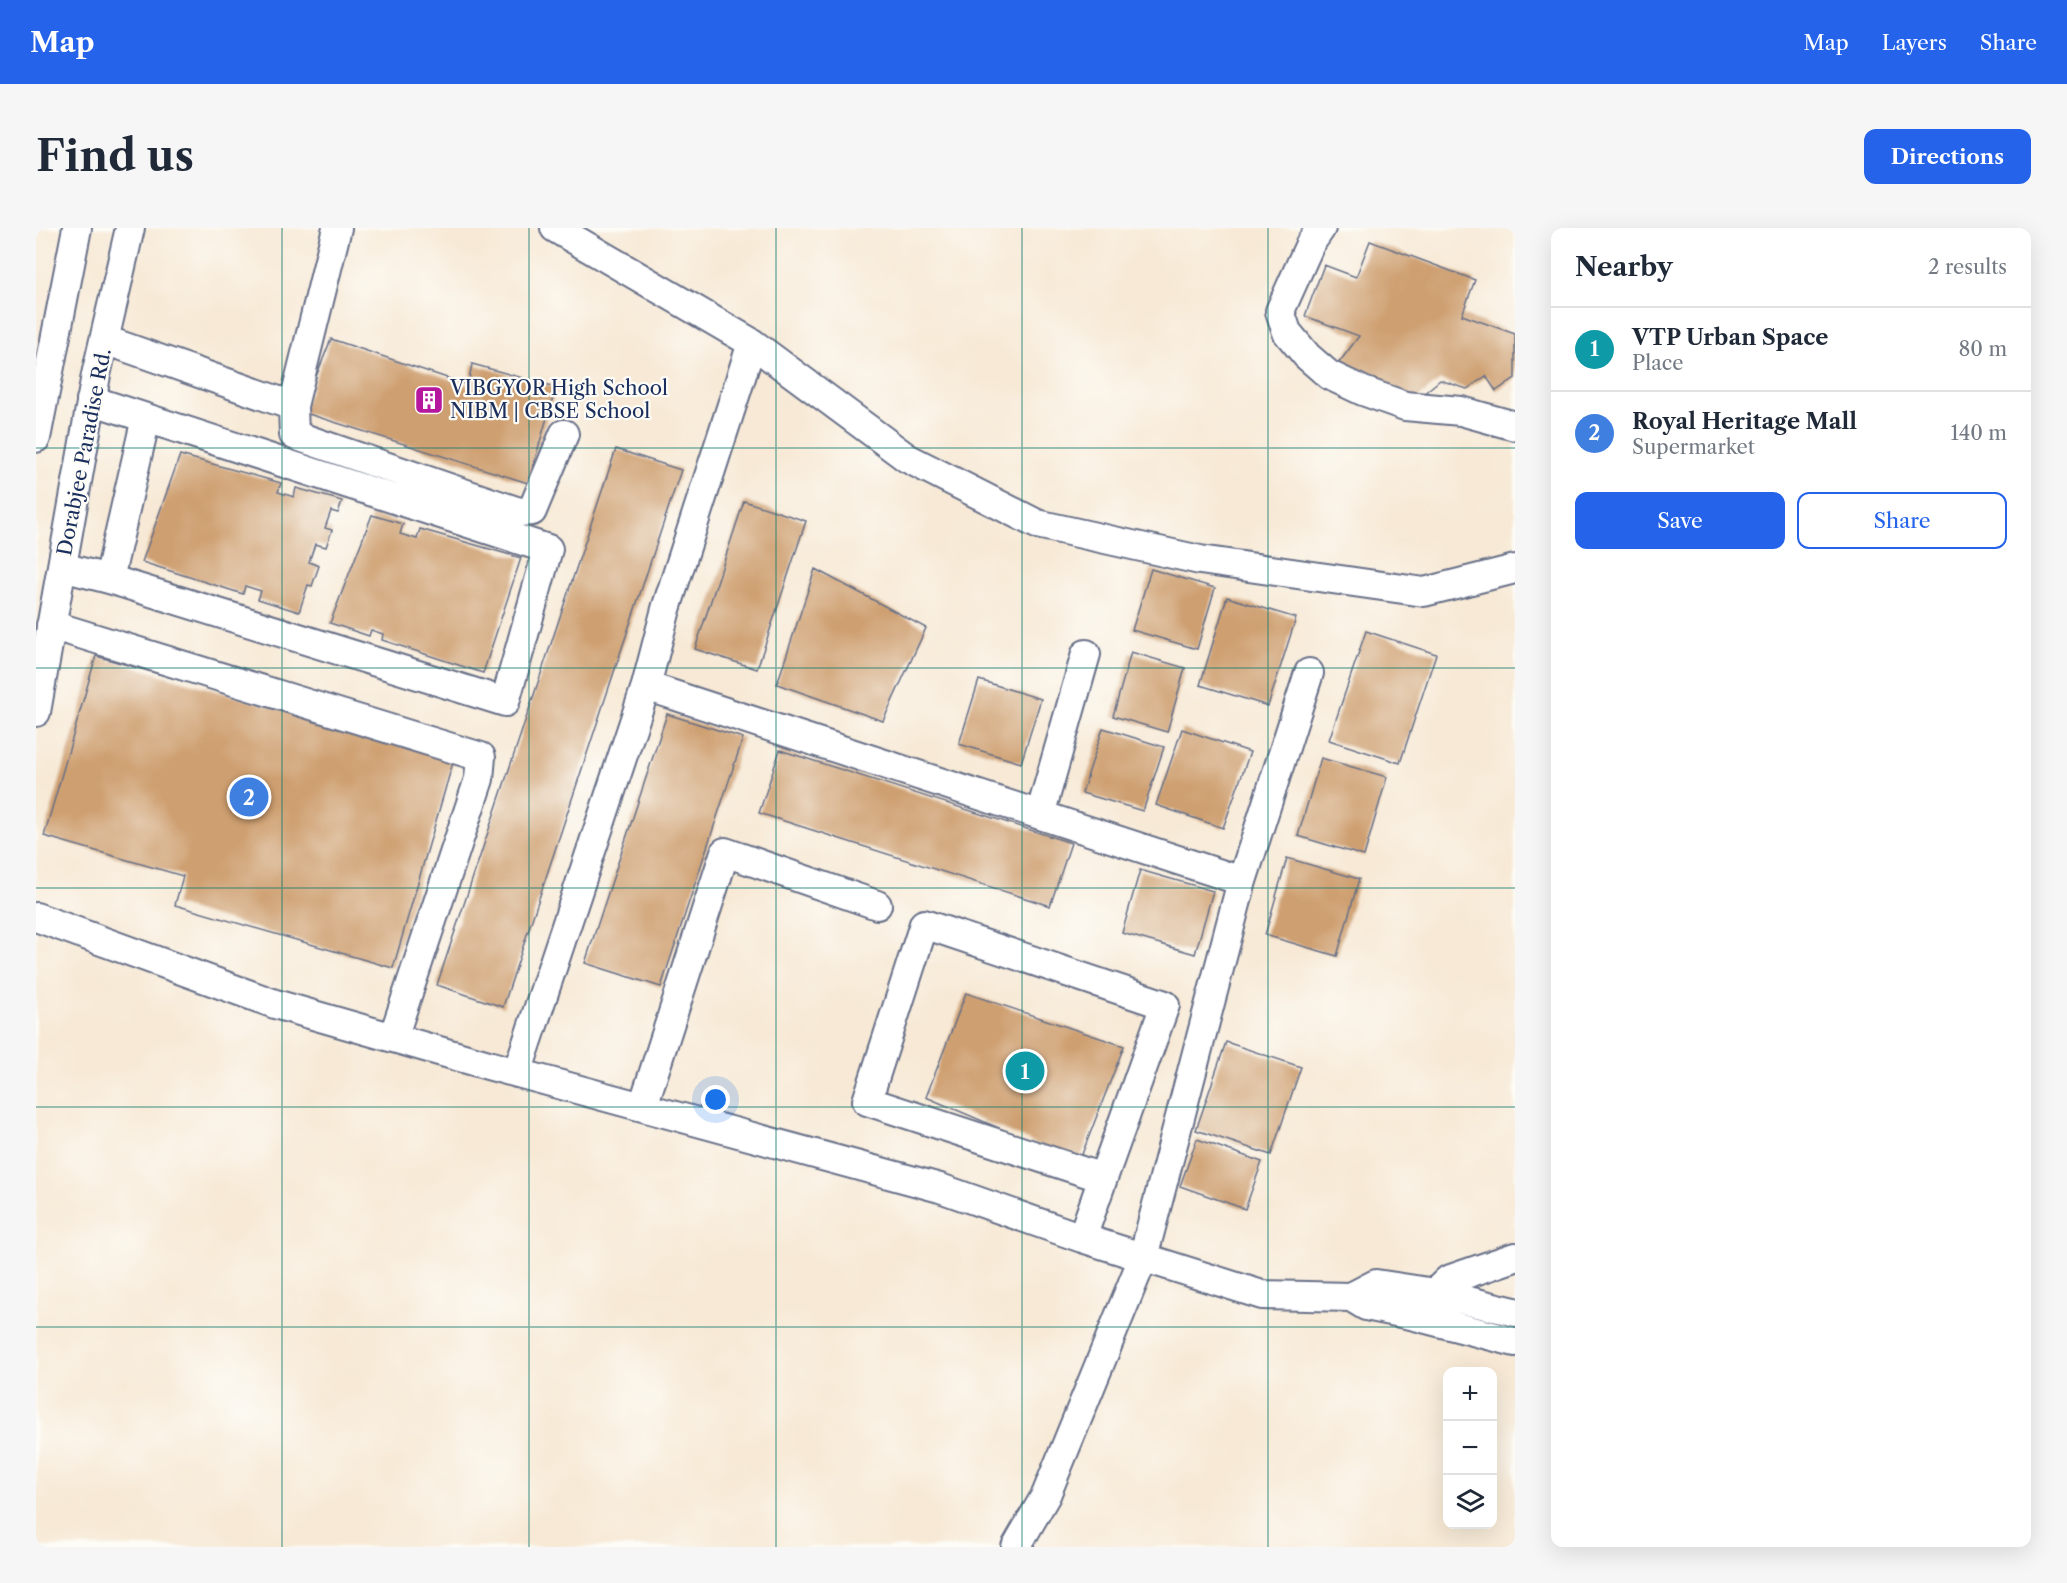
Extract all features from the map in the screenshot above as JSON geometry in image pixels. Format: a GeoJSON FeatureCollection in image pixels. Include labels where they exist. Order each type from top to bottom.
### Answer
{"type":"FeatureCollection","features":[{"type":"Feature","properties":{"kind":"street"},"geometry":{"type":"LineString","coordinates":[[36,438],[47,327],[77,228]]}},
{"type":"Feature","properties":{"kind":"street","name":"Dorabjee Paradise Rd."},"geometry":{"type":"LineString","coordinates":[[36,712],[92,400],[130,228]]}},
{"type":"Feature","properties":{"kind":"street"},"geometry":{"type":"LineString","coordinates":[[337,228],[293,406],[294,435],[519,512],[532,512],[564,434]]}},
{"type":"Feature","properties":{"kind":"street"},"geometry":{"type":"LineString","coordinates":[[555,228],[752,343],[907,458],[1037,524],[1200,560],[1424,592],[1515,569]]}},
{"type":"Feature","properties":{"kind":"street"},"geometry":{"type":"LineString","coordinates":[[1321,228],[1310,244],[1280,311],[1287,332],[1307,356],[1329,375],[1363,391],[1405,406],[1461,411],[1515,426]]}},
{"type":"Feature","properties":{"kind":"street"},"geometry":{"type":"LineString","coordinates":[[105,340],[293,406]]}},
{"type":"Feature","properties":{"kind":"street"},"geometry":{"type":"LineString","coordinates":[[517,1073],[646,686],[666,609],[752,343]]}},
{"type":"Feature","properties":{"kind":"street"},"geometry":{"type":"LineString","coordinates":[[62,567],[109,579],[505,702],[548,549],[92,400]]}},
{"type":"Feature","properties":{"kind":"street"},"geometry":{"type":"LineString","coordinates":[[109,579],[146,418]]}},
{"type":"Feature","properties":{"kind":"street"},"geometry":{"type":"LineString","coordinates":[[51,625],[482,757],[479,779],[393,1038]]}},
{"type":"Feature","properties":{"kind":"street"},"geometry":{"type":"LineString","coordinates":[[1040,815],[1086,654]]}},
{"type":"Feature","properties":{"kind":"street"},"geometry":{"type":"LineString","coordinates":[[1016,1547],[1046,1494],[1143,1258],[1242,881],[1309,673]]}},
{"type":"Feature","properties":{"kind":"street"},"geometry":{"type":"LineString","coordinates":[[646,686],[1242,881]]}},
{"type":"Feature","properties":{"kind":"street"},"geometry":{"type":"LineString","coordinates":[[642,1106],[724,852],[877,905]]}},
{"type":"Feature","properties":{"kind":"street"},"geometry":{"type":"LineString","coordinates":[[36,917],[275,1004],[517,1073],[940,1188],[1082,1238],[1262,1295],[1351,1297],[1376,1284],[1435,1293],[1515,1312]]}},
{"type":"Feature","properties":{"kind":"street"},"geometry":{"type":"LineString","coordinates":[[1082,1238],[1164,1005],[924,924],[867,1101],[1103,1178]]}},
{"type":"Feature","properties":{"kind":"street"},"geometry":{"type":"LineString","coordinates":[[1411,1315],[1448,1280],[1515,1257]]}},
{"type":"Feature","properties":{"kind":"street"},"geometry":{"type":"LineString","coordinates":[[1351,1297],[1366,1306],[1411,1315],[1515,1342]]}},
{"type":"Feature","properties":{"kind":"building"},"geometry":{"type":"Polygon","coordinates":[[[1370,241],[1475,280],[1462,315],[1515,334],[1515,378],[1496,391],[1486,376],[1467,389],[1440,380],[1416,400],[1335,368],[1359,336],[1305,316],[1324,265],[1356,277],[1370,241]]]}},
{"type":"Feature","properties":{"kind":"building","name":"VIBGYOR High School NIBM | CBSE School"},"geometry":{"type":"Polygon","coordinates":[[[331,339],[468,385],[472,364],[556,387],[528,483],[302,412],[331,339]]]}},
{"type":"Feature","properties":{"kind":"building"},"geometry":{"type":"Polygon","coordinates":[[[616,449],[681,470],[503,1007],[437,985],[616,449]]]}},
{"type":"Feature","properties":{"kind":"building"},"geometry":{"type":"Polygon","coordinates":[[[180,455],[281,483],[278,492],[294,497],[296,488],[342,501],[338,513],[331,511],[325,528],[332,530],[326,547],[315,544],[309,562],[319,566],[312,586],[308,585],[299,612],[258,599],[261,591],[245,586],[243,594],[142,562],[180,455]]]}},
{"type":"Feature","properties":{"kind":"building"},"geometry":{"type":"Polygon","coordinates":[[[744,501],[806,521],[757,669],[695,649],[744,501]]]}},
{"type":"Feature","properties":{"kind":"building"},"geometry":{"type":"Polygon","coordinates":[[[372,515],[403,524],[400,534],[417,539],[420,529],[521,558],[483,673],[382,640],[383,634],[371,630],[369,636],[330,623],[372,515]]]}},
{"type":"Feature","properties":{"kind":"building"},"geometry":{"type":"Polygon","coordinates":[[[815,569],[926,628],[883,721],[777,684],[815,569]]]}},
{"type":"Feature","properties":{"kind":"building"},"geometry":{"type":"Polygon","coordinates":[[[1151,569],[1215,588],[1197,649],[1132,630],[1151,569]]]}},
{"type":"Feature","properties":{"kind":"building"},"geometry":{"type":"Polygon","coordinates":[[[1227,597],[1296,618],[1268,706],[1200,685],[1227,597]]]}},
{"type":"Feature","properties":{"kind":"building"},"geometry":{"type":"Polygon","coordinates":[[[1366,631],[1436,654],[1400,763],[1329,740],[1366,631]]]}},
{"type":"Feature","properties":{"kind":"building"},"geometry":{"type":"Polygon","coordinates":[[[1131,652],[1185,668],[1167,732],[1113,716],[1131,652]]]}},
{"type":"Feature","properties":{"kind":"building"},"geometry":{"type":"Polygon","coordinates":[[[96,656],[454,759],[393,968],[175,905],[183,876],[44,836],[96,656]]]}},
{"type":"Feature","properties":{"kind":"building"},"geometry":{"type":"Polygon","coordinates":[[[979,680],[1041,699],[1021,763],[959,744],[979,680]]]}},
{"type":"Feature","properties":{"kind":"building"},"geometry":{"type":"Polygon","coordinates":[[[667,714],[743,738],[661,987],[585,963],[667,714]]]}},
{"type":"Feature","properties":{"kind":"building"},"geometry":{"type":"Polygon","coordinates":[[[1103,728],[1164,747],[1143,811],[1082,793],[1103,728]]]}},
{"type":"Feature","properties":{"kind":"building"},"geometry":{"type":"Polygon","coordinates":[[[1182,729],[1250,752],[1223,828],[1156,805],[1182,729]]]}},
{"type":"Feature","properties":{"kind":"building"},"geometry":{"type":"Polygon","coordinates":[[[780,750],[1071,843],[1050,906],[759,813],[780,750]]]}},
{"type":"Feature","properties":{"kind":"building"},"geometry":{"type":"Polygon","coordinates":[[[1321,758],[1387,777],[1364,856],[1298,836],[1321,758]]]}},
{"type":"Feature","properties":{"kind":"building"},"geometry":{"type":"Polygon","coordinates":[[[1287,858],[1359,879],[1337,956],[1265,935],[1287,858]]]}},
{"type":"Feature","properties":{"kind":"building"},"geometry":{"type":"Polygon","coordinates":[[[1140,870],[1213,891],[1195,954],[1122,933],[1140,870]]]}},
{"type":"Feature","properties":{"kind":"building"},"geometry":{"type":"Polygon","coordinates":[[[966,993],[1124,1046],[1079,1162],[926,1097],[966,993]]]}},
{"type":"Feature","properties":{"kind":"building"},"geometry":{"type":"Polygon","coordinates":[[[1226,1042],[1301,1067],[1271,1155],[1196,1130],[1226,1042]]]}},
{"type":"Feature","properties":{"kind":"building"},"geometry":{"type":"Polygon","coordinates":[[[1197,1139],[1262,1162],[1245,1209],[1180,1186],[1197,1139]]]}},
{"type":"Feature","properties":{"kind":"place","name":"VIBGYOR High School NIBM | CBSE School"},"geometry":{"type":"Point","coordinates":[429,400]}},
{"type":"Feature","properties":{"kind":"place","name":"Royal Heritage Mall"},"geometry":{"type":"Point","coordinates":[249,797]}},
{"type":"Feature","properties":{"kind":"place","name":"VTP Urban Space"},"geometry":{"type":"Point","coordinates":[1025,1071]}}]}
